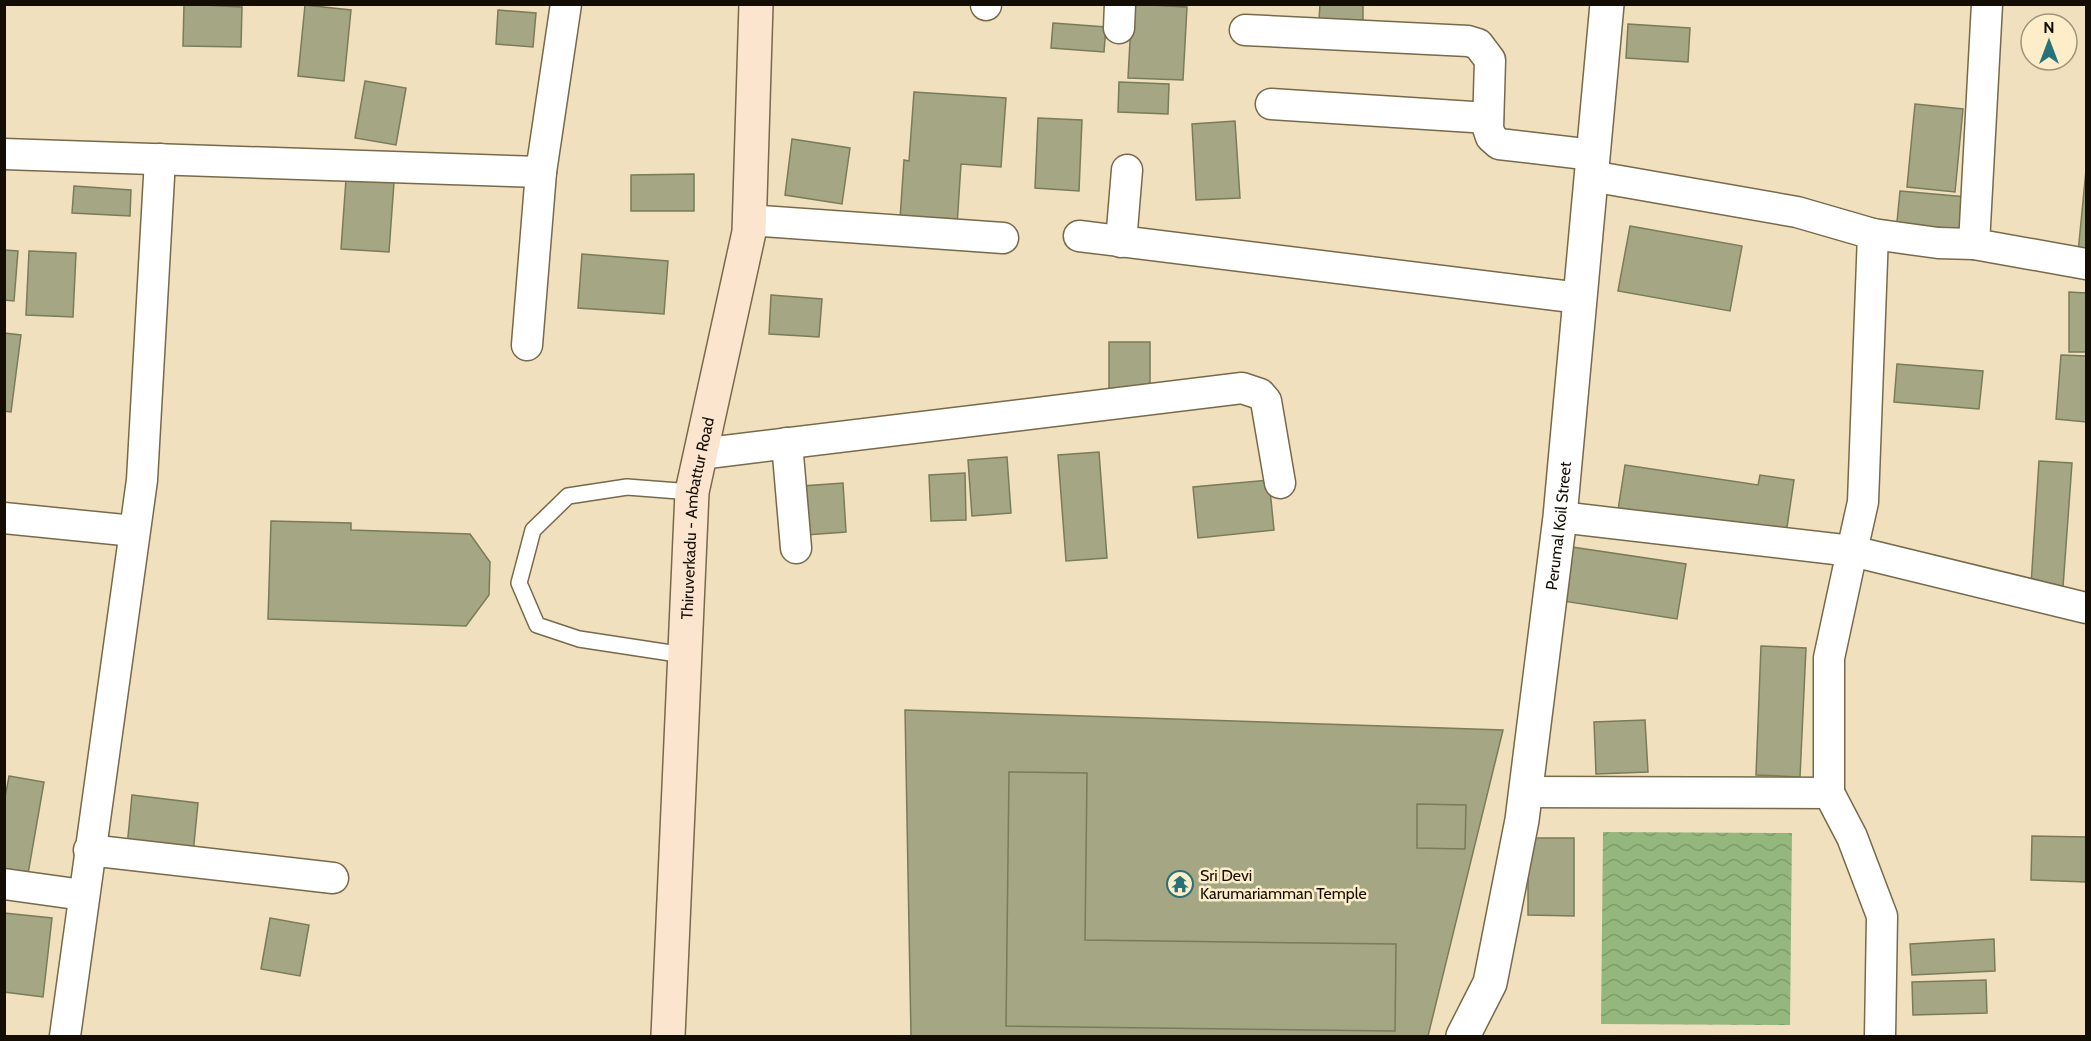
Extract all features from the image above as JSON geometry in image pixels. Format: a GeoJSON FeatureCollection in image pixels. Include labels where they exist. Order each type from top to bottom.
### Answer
{"type":"FeatureCollection","features":[{"type":"Feature","properties":{"kind":"main road","name":"Thiruverkadu - Ambattur Road"},"geometry":{"type":"LineString","coordinates":[[668,1036],[692,492],[750,220],[756,4]]}},
{"type":"Feature","properties":{"kind":"street"},"geometry":{"type":"LineString","coordinates":[[527,345],[541,172],[566,4]]}},
{"type":"Feature","properties":{"kind":"street","name":"Perumal Koil Street"},"geometry":{"type":"LineString","coordinates":[[1463,1036],[1490,983],[1525,792],[1560,517],[1607,4]]}},
{"type":"Feature","properties":{"kind":"street"},"geometry":{"type":"LineString","coordinates":[[1974,244],[1987,4]]}},
{"type":"Feature","properties":{"kind":"street"},"geometry":{"type":"LineString","coordinates":[[1245,30],[1468,41],[1478,45],[1490,60],[1488,128],[1491,137],[1499,144],[1797,212],[1873,234],[1938,243],[1974,244],[2086,264]]}},
{"type":"Feature","properties":{"kind":"street"},"geometry":{"type":"LineString","coordinates":[[1271,104],[1488,118]]}},
{"type":"Feature","properties":{"kind":"street"},"geometry":{"type":"LineString","coordinates":[[4,154],[541,172]]}},
{"type":"Feature","properties":{"kind":"street"},"geometry":{"type":"LineString","coordinates":[[65,1036],[141,480],[160,159]]}},
{"type":"Feature","properties":{"kind":"street"},"geometry":{"type":"LineString","coordinates":[[1121,242],[1127,170]]}},
{"type":"Feature","properties":{"kind":"street"},"geometry":{"type":"LineString","coordinates":[[750,220],[1003,238]]}},
{"type":"Feature","properties":{"kind":"street"},"geometry":{"type":"LineString","coordinates":[[1873,234],[1863,502],[1830,658],[1830,793],[1852,837],[1882,916],[1880,1036]]}},
{"type":"Feature","properties":{"kind":"street"},"geometry":{"type":"LineString","coordinates":[[1079,236],[1580,298]]}},
{"type":"Feature","properties":{"kind":"street"},"geometry":{"type":"LineString","coordinates":[[700,454],[1242,388],[1260,394],[1266,401],[1280,483]]}},
{"type":"Feature","properties":{"kind":"street"},"geometry":{"type":"LineString","coordinates":[[787,443],[795,548]]}},
{"type":"Feature","properties":{"kind":"street"},"geometry":{"type":"LineString","coordinates":[[1560,517],[1852,551],[2086,608]]}},
{"type":"Feature","properties":{"kind":"street"},"geometry":{"type":"LineString","coordinates":[[4,518],[134,531]]}},
{"type":"Feature","properties":{"kind":"street"},"geometry":{"type":"LineString","coordinates":[[1525,792],[1830,793]]}},
{"type":"Feature","properties":{"kind":"street"},"geometry":{"type":"LineString","coordinates":[[89,850],[333,878]]}},
{"type":"Feature","properties":{"kind":"street"},"geometry":{"type":"LineString","coordinates":[[4,884],[83,895]]}},
{"type":"Feature","properties":{"kind":"lane"},"geometry":{"type":"LineString","coordinates":[[684,655],[579,639],[537,625],[519,583],[533,530],[568,496],[627,487],[692,492]]}},
{"type":"Feature","properties":{"kind":"water"},"geometry":{"type":"Polygon","coordinates":[[[1603,832],[1792,833],[1790,1025],[1601,1024],[1603,832]]]}},
{"type":"Feature","properties":{"kind":"building"},"geometry":{"type":"Polygon","coordinates":[[[184,4],[242,7],[241,47],[183,46],[184,4]]]}},
{"type":"Feature","properties":{"kind":"building"},"geometry":{"type":"Polygon","coordinates":[[[1132,4],[1187,7],[1183,80],[1128,78],[1132,4]]]}},
{"type":"Feature","properties":{"kind":"building"},"geometry":{"type":"Polygon","coordinates":[[[1320,4],[1363,4],[1363,20],[1319,20],[1320,4]]]}},
{"type":"Feature","properties":{"kind":"building"},"geometry":{"type":"Polygon","coordinates":[[[305,5],[351,10],[344,81],[298,76],[305,5]]]}},
{"type":"Feature","properties":{"kind":"building"},"geometry":{"type":"Polygon","coordinates":[[[498,10],[536,13],[533,47],[496,44],[498,10]]]}},
{"type":"Feature","properties":{"kind":"building"},"geometry":{"type":"Polygon","coordinates":[[[1053,23],[1106,27],[1104,52],[1051,48],[1053,23]]]}},
{"type":"Feature","properties":{"kind":"building"},"geometry":{"type":"Polygon","coordinates":[[[1628,24],[1690,28],[1688,62],[1626,58],[1628,24]]]}},
{"type":"Feature","properties":{"kind":"building"},"geometry":{"type":"Polygon","coordinates":[[[365,81],[406,88],[396,145],[355,138],[365,81]]]}},
{"type":"Feature","properties":{"kind":"building"},"geometry":{"type":"Polygon","coordinates":[[[1119,82],[1169,84],[1168,114],[1118,112],[1119,82]]]}},
{"type":"Feature","properties":{"kind":"building"},"geometry":{"type":"Polygon","coordinates":[[[914,92],[1006,98],[1001,167],[961,164],[957,226],[900,219],[904,160],[909,161],[914,92]]]}},
{"type":"Feature","properties":{"kind":"building"},"geometry":{"type":"Polygon","coordinates":[[[1915,104],[1963,109],[1955,192],[1907,187],[1915,104]]]}},
{"type":"Feature","properties":{"kind":"building"},"geometry":{"type":"Polygon","coordinates":[[[1038,118],[1082,120],[1079,191],[1035,188],[1038,118]]]}},
{"type":"Feature","properties":{"kind":"building"},"geometry":{"type":"Polygon","coordinates":[[[1235,121],[1240,198],[1196,200],[1192,124],[1235,121]]]}},
{"type":"Feature","properties":{"kind":"building"},"geometry":{"type":"Polygon","coordinates":[[[792,139],[850,148],[842,204],[785,195],[792,139]]]}},
{"type":"Feature","properties":{"kind":"building"},"geometry":{"type":"Polygon","coordinates":[[[2086,170],[2086,254],[2078,253],[2086,170]]]}},
{"type":"Feature","properties":{"kind":"building"},"geometry":{"type":"Polygon","coordinates":[[[694,174],[694,211],[631,211],[631,175],[694,174]]]}},
{"type":"Feature","properties":{"kind":"building"},"geometry":{"type":"Polygon","coordinates":[[[346,179],[394,182],[389,252],[341,249],[346,179]]]}},
{"type":"Feature","properties":{"kind":"building"},"geometry":{"type":"Polygon","coordinates":[[[74,186],[131,190],[130,216],[72,213],[74,186]]]}},
{"type":"Feature","properties":{"kind":"building"},"geometry":{"type":"Polygon","coordinates":[[[1900,191],[1967,197],[1963,239],[1896,232],[1900,191]]]}},
{"type":"Feature","properties":{"kind":"building"},"geometry":{"type":"Polygon","coordinates":[[[1630,226],[1742,246],[1730,311],[1618,291],[1630,226]]]}},
{"type":"Feature","properties":{"kind":"building"},"geometry":{"type":"Polygon","coordinates":[[[4,250],[18,251],[14,301],[4,300],[4,250]]]}},
{"type":"Feature","properties":{"kind":"building"},"geometry":{"type":"Polygon","coordinates":[[[29,251],[76,253],[73,317],[26,315],[29,251]]]}},
{"type":"Feature","properties":{"kind":"building"},"geometry":{"type":"Polygon","coordinates":[[[582,254],[668,261],[664,314],[578,308],[582,254]]]}},
{"type":"Feature","properties":{"kind":"building"},"geometry":{"type":"Polygon","coordinates":[[[2069,292],[2086,293],[2086,352],[2069,352],[2069,292]]]}},
{"type":"Feature","properties":{"kind":"building"},"geometry":{"type":"Polygon","coordinates":[[[771,295],[822,299],[819,337],[769,334],[771,295]]]}},
{"type":"Feature","properties":{"kind":"building"},"geometry":{"type":"Polygon","coordinates":[[[4,333],[21,335],[11,412],[4,411],[4,333]]]}},
{"type":"Feature","properties":{"kind":"building"},"geometry":{"type":"Polygon","coordinates":[[[1109,342],[1150,342],[1150,395],[1109,395],[1109,342]]]}},
{"type":"Feature","properties":{"kind":"building"},"geometry":{"type":"Polygon","coordinates":[[[2061,355],[2086,356],[2086,422],[2056,419],[2061,355]]]}},
{"type":"Feature","properties":{"kind":"building"},"geometry":{"type":"Polygon","coordinates":[[[1897,364],[1983,371],[1979,409],[1894,402],[1897,364]]]}},
{"type":"Feature","properties":{"kind":"building"},"geometry":{"type":"Polygon","coordinates":[[[1099,452],[1107,558],[1066,561],[1058,455],[1099,452]]]}},
{"type":"Feature","properties":{"kind":"building"},"geometry":{"type":"Polygon","coordinates":[[[1007,457],[1011,513],[972,516],[968,460],[1007,457]]]}},
{"type":"Feature","properties":{"kind":"building"},"geometry":{"type":"Polygon","coordinates":[[[2039,461],[2072,463],[2063,587],[2031,585],[2039,461]]]}},
{"type":"Feature","properties":{"kind":"building"},"geometry":{"type":"Polygon","coordinates":[[[1625,465],[1758,485],[1760,475],[1794,480],[1786,534],[1618,510],[1625,465]]]}},
{"type":"Feature","properties":{"kind":"building"},"geometry":{"type":"Polygon","coordinates":[[[965,473],[966,520],[931,521],[929,475],[965,473]]]}},
{"type":"Feature","properties":{"kind":"building"},"geometry":{"type":"Polygon","coordinates":[[[1269,480],[1274,530],[1198,538],[1193,487],[1269,480]]]}},
{"type":"Feature","properties":{"kind":"building"},"geometry":{"type":"Polygon","coordinates":[[[843,483],[846,532],[806,535],[802,486],[843,483]]]}},
{"type":"Feature","properties":{"kind":"building"},"geometry":{"type":"Polygon","coordinates":[[[271,521],[351,523],[351,530],[470,534],[490,562],[489,595],[466,626],[268,619],[271,521]]]}},
{"type":"Feature","properties":{"kind":"building"},"geometry":{"type":"Polygon","coordinates":[[[1572,547],[1686,564],[1677,619],[1563,601],[1572,547]]]}},
{"type":"Feature","properties":{"kind":"building"},"geometry":{"type":"Polygon","coordinates":[[[1761,646],[1806,648],[1800,777],[1756,775],[1761,646]]]}},
{"type":"Feature","properties":{"kind":"building"},"geometry":{"type":"Polygon","coordinates":[[[905,710],[1503,730],[1428,1036],[911,1036],[905,710]]]}},
{"type":"Feature","properties":{"kind":"building"},"geometry":{"type":"Polygon","coordinates":[[[1645,720],[1648,772],[1596,774],[1594,722],[1645,720]]]}},
{"type":"Feature","properties":{"kind":"building"},"geometry":{"type":"Polygon","coordinates":[[[1009,772],[1087,773],[1085,940],[1396,944],[1395,1031],[1006,1026],[1009,772]]]}},
{"type":"Feature","properties":{"kind":"building"},"geometry":{"type":"Polygon","coordinates":[[[9,776],[44,782],[28,874],[4,870],[4,803],[9,776]]]}},
{"type":"Feature","properties":{"kind":"building"},"geometry":{"type":"Polygon","coordinates":[[[132,795],[198,803],[193,854],[127,847],[132,795]]]}},
{"type":"Feature","properties":{"kind":"building"},"geometry":{"type":"Polygon","coordinates":[[[1417,804],[1466,805],[1465,849],[1417,848],[1417,804]]]}},
{"type":"Feature","properties":{"kind":"building"},"geometry":{"type":"Polygon","coordinates":[[[2032,836],[2086,837],[2086,882],[2031,880],[2032,836]]]}},
{"type":"Feature","properties":{"kind":"building"},"geometry":{"type":"Polygon","coordinates":[[[1528,838],[1574,838],[1574,916],[1528,915],[1528,838]]]}},
{"type":"Feature","properties":{"kind":"building"},"geometry":{"type":"Polygon","coordinates":[[[4,913],[52,918],[43,997],[4,992],[4,913]]]}},
{"type":"Feature","properties":{"kind":"building"},"geometry":{"type":"Polygon","coordinates":[[[270,918],[309,925],[300,976],[261,969],[270,918]]]}},
{"type":"Feature","properties":{"kind":"building"},"geometry":{"type":"Polygon","coordinates":[[[1994,939],[1995,971],[1912,975],[1910,944],[1994,939]]]}},
{"type":"Feature","properties":{"kind":"building"},"geometry":{"type":"Polygon","coordinates":[[[1986,980],[1987,1013],[1913,1015],[1912,982],[1986,980]]]}},
{"type":"Feature","properties":{"kind":"place","name":"Sri Devi Karumariamman Temple"},"geometry":{"type":"Point","coordinates":[1180,884]}}]}
